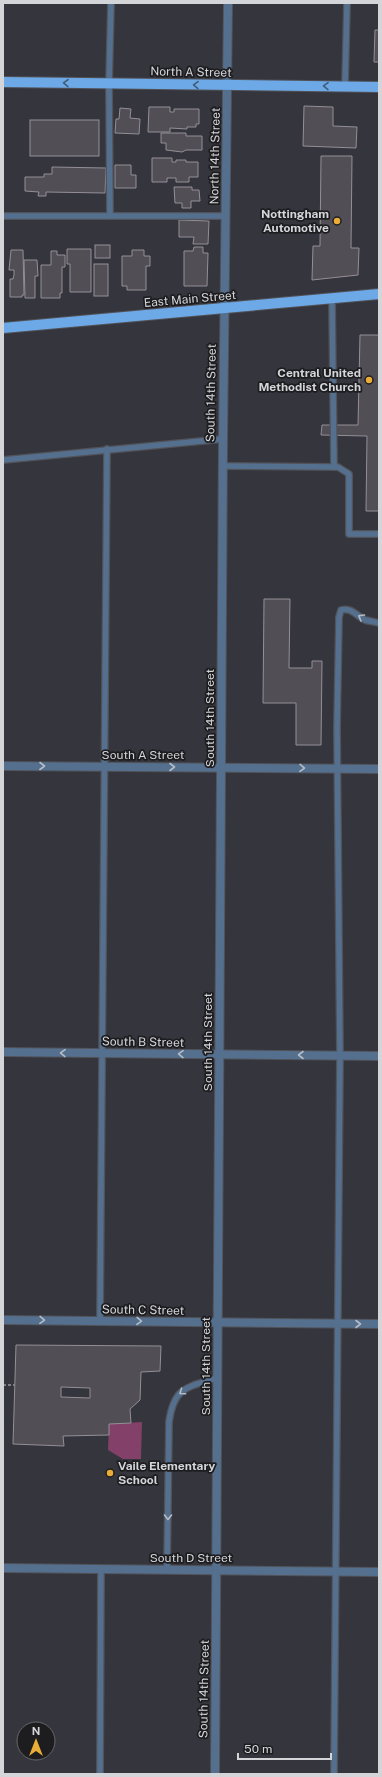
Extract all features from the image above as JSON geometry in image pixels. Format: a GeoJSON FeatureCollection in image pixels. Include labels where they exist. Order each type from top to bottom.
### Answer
{"type":"FeatureCollection","features":[{"type":"Feature","properties":{"kind":"main road","name":"North A Street"},"geometry":{"type":"LineString","coordinates":[[3,82],[379,87]]}},
{"type":"Feature","properties":{"kind":"main road","name":"East Main Street"},"geometry":{"type":"LineString","coordinates":[[3,328],[379,294]]}},
{"type":"Feature","properties":{"kind":"street","name":"North 14th Street"},"geometry":{"type":"LineString","coordinates":[[224,309],[228,3]]}},
{"type":"Feature","properties":{"kind":"street","name":"South 14th Street"},"geometry":{"type":"LineString","coordinates":[[216,1774],[224,309]]}},
{"type":"Feature","properties":{"kind":"street","name":"South A Street"},"geometry":{"type":"LineString","coordinates":[[3,766],[379,769]]}},
{"type":"Feature","properties":{"kind":"street","name":"South B Street"},"geometry":{"type":"LineString","coordinates":[[3,1052],[379,1056]]}},
{"type":"Feature","properties":{"kind":"street","name":"South C Street"},"geometry":{"type":"LineString","coordinates":[[3,1320],[379,1324]]}},
{"type":"Feature","properties":{"kind":"street","name":"South D Street"},"geometry":{"type":"LineString","coordinates":[[3,1568],[379,1572]]}},
{"type":"Feature","properties":{"kind":"lane"},"geometry":{"type":"LineString","coordinates":[[110,216],[109,84],[111,3]]}},
{"type":"Feature","properties":{"kind":"lane"},"geometry":{"type":"LineString","coordinates":[[345,86],[347,3]]}},
{"type":"Feature","properties":{"kind":"lane"},"geometry":{"type":"LineString","coordinates":[[3,216],[226,216]]}},
{"type":"Feature","properties":{"kind":"lane"},"geometry":{"type":"LineString","coordinates":[[332,299],[334,466]]}},
{"type":"Feature","properties":{"kind":"lane"},"geometry":{"type":"LineString","coordinates":[[3,460],[223,439]]}},
{"type":"Feature","properties":{"kind":"lane"},"geometry":{"type":"LineString","coordinates":[[100,1321],[108,449]]}},
{"type":"Feature","properties":{"kind":"lane"},"geometry":{"type":"LineString","coordinates":[[222,466],[338,466],[349,474],[349,534],[379,534]]}},
{"type":"Feature","properties":{"kind":"lane"},"geometry":{"type":"LineString","coordinates":[[334,1774],[340,1056],[338,768],[339,617],[341,610],[345,609],[351,610],[366,620],[379,623]]}},
{"type":"Feature","properties":{"kind":"lane"},"geometry":{"type":"LineString","coordinates":[[167,1570],[170,1410],[174,1400],[180,1392],[192,1386],[218,1378]]}},
{"type":"Feature","properties":{"kind":"lane"},"geometry":{"type":"LineString","coordinates":[[100,1774],[101,1569]]}},
{"type":"Feature","properties":{"kind":"path"},"geometry":{"type":"LineString","coordinates":[[3,1385],[15,1385]]}},
{"type":"Feature","properties":{"kind":"shaded area"},"geometry":{"type":"Polygon","coordinates":[[[142,1422],[141,1459],[123,1459],[108,1450],[109,1424],[142,1422]]]}},
{"type":"Feature","properties":{"kind":"building"},"geometry":{"type":"Polygon","coordinates":[[[375,30],[379,30],[379,62],[374,62],[375,30]]]}},
{"type":"Feature","properties":{"kind":"building"},"geometry":{"type":"Polygon","coordinates":[[[304,106],[333,107],[333,126],[357,127],[356,148],[303,146],[304,106]]]}},
{"type":"Feature","properties":{"kind":"building"},"geometry":{"type":"Polygon","coordinates":[[[149,107],[170,107],[170,112],[174,112],[174,109],[199,109],[199,124],[196,124],[196,127],[187,127],[187,129],[170,128],[170,132],[148,132],[149,107]]]}},
{"type":"Feature","properties":{"kind":"building"},"geometry":{"type":"Polygon","coordinates":[[[120,108],[131,109],[130,118],[140,119],[139,134],[115,133],[116,119],[119,119],[120,108]]]}},
{"type":"Feature","properties":{"kind":"building"},"geometry":{"type":"Polygon","coordinates":[[[30,120],[99,120],[99,156],[30,156],[30,120]]]}},
{"type":"Feature","properties":{"kind":"building"},"geometry":{"type":"Polygon","coordinates":[[[161,133],[186,133],[186,136],[202,136],[202,150],[186,150],[182,152],[166,150],[166,143],[161,143],[161,133]]]}},
{"type":"Feature","properties":{"kind":"building"},"geometry":{"type":"Polygon","coordinates":[[[321,156],[352,156],[351,248],[359,248],[358,275],[312,280],[313,246],[320,246],[321,156]]]}},
{"type":"Feature","properties":{"kind":"building"},"geometry":{"type":"Polygon","coordinates":[[[152,158],[172,158],[172,162],[176,162],[176,160],[186,160],[186,162],[198,162],[198,177],[189,177],[189,182],[176,182],[176,178],[167,178],[167,182],[152,182],[152,158]]]}},
{"type":"Feature","properties":{"kind":"building"},"geometry":{"type":"Polygon","coordinates":[[[115,165],[131,165],[131,175],[136,175],[136,188],[115,188],[115,165]]]}},
{"type":"Feature","properties":{"kind":"building"},"geometry":{"type":"Polygon","coordinates":[[[52,167],[106,168],[105,193],[46,192],[46,196],[38,196],[39,192],[25,191],[25,177],[44,177],[44,174],[52,174],[52,167]]]}},
{"type":"Feature","properties":{"kind":"building"},"geometry":{"type":"Polygon","coordinates":[[[174,187],[192,187],[192,190],[199,190],[200,201],[191,201],[191,208],[182,208],[182,203],[175,203],[174,187]]]}},
{"type":"Feature","properties":{"kind":"building"},"geometry":{"type":"Polygon","coordinates":[[[179,220],[209,221],[208,244],[193,244],[194,237],[179,237],[179,220]]]}},
{"type":"Feature","properties":{"kind":"building"},"geometry":{"type":"Polygon","coordinates":[[[95,245],[110,245],[110,258],[95,258],[95,245]]]}},
{"type":"Feature","properties":{"kind":"building"},"geometry":{"type":"Polygon","coordinates":[[[194,247],[203,247],[203,253],[208,253],[207,286],[184,286],[184,251],[193,251],[194,247]]]}},
{"type":"Feature","properties":{"kind":"building"},"geometry":{"type":"Polygon","coordinates":[[[67,249],[91,249],[91,292],[70,292],[70,264],[67,264],[67,249]]]}},
{"type":"Feature","properties":{"kind":"building"},"geometry":{"type":"Polygon","coordinates":[[[11,250],[23,250],[24,295],[22,295],[22,297],[10,297],[10,279],[13,279],[14,275],[14,270],[9,270],[11,250]]]}},
{"type":"Feature","properties":{"kind":"building"},"geometry":{"type":"Polygon","coordinates":[[[132,250],[144,250],[144,256],[150,256],[150,266],[146,266],[146,290],[127,290],[127,286],[122,286],[122,256],[132,256],[132,250]]]}},
{"type":"Feature","properties":{"kind":"building"},"geometry":{"type":"Polygon","coordinates":[[[51,251],[57,251],[57,255],[65,255],[65,267],[62,267],[62,293],[60,293],[60,298],[41,298],[41,265],[51,265],[51,251]]]}},
{"type":"Feature","properties":{"kind":"building"},"geometry":{"type":"Polygon","coordinates":[[[24,260],[37,260],[38,276],[35,276],[35,298],[25,298],[24,260]]]}},
{"type":"Feature","properties":{"kind":"building"},"geometry":{"type":"Polygon","coordinates":[[[94,264],[108,264],[108,296],[94,296],[94,264]]]}},
{"type":"Feature","properties":{"kind":"building","name":"Central United Methodist Church"},"geometry":{"type":"Polygon","coordinates":[[[360,335],[379,335],[379,511],[366,511],[367,436],[321,435],[322,425],[358,425],[360,335]]]}},
{"type":"Feature","properties":{"kind":"building"},"geometry":{"type":"Polygon","coordinates":[[[264,599],[290,599],[289,668],[312,668],[312,661],[322,661],[321,745],[296,745],[296,703],[263,703],[264,599]]]}},
{"type":"Feature","properties":{"kind":"building","name":"Vaile Elementary School"},"geometry":{"type":"Polygon","coordinates":[[[16,1345],[161,1346],[160,1371],[141,1372],[140,1400],[130,1409],[131,1423],[109,1424],[109,1435],[63,1436],[64,1446],[13,1444],[16,1345]],[[61,1387],[61,1397],[90,1398],[90,1388],[61,1387]]]}},
{"type":"Feature","properties":{"kind":"place","name":"Nottingham Automotive"},"geometry":{"type":"Point","coordinates":[337,221]}},
{"type":"Feature","properties":{"kind":"place","name":"Central United Methodist Church"},"geometry":{"type":"Point","coordinates":[369,380]}},
{"type":"Feature","properties":{"kind":"place","name":"Vaile Elementary School"},"geometry":{"type":"Point","coordinates":[110,1473]}}]}
